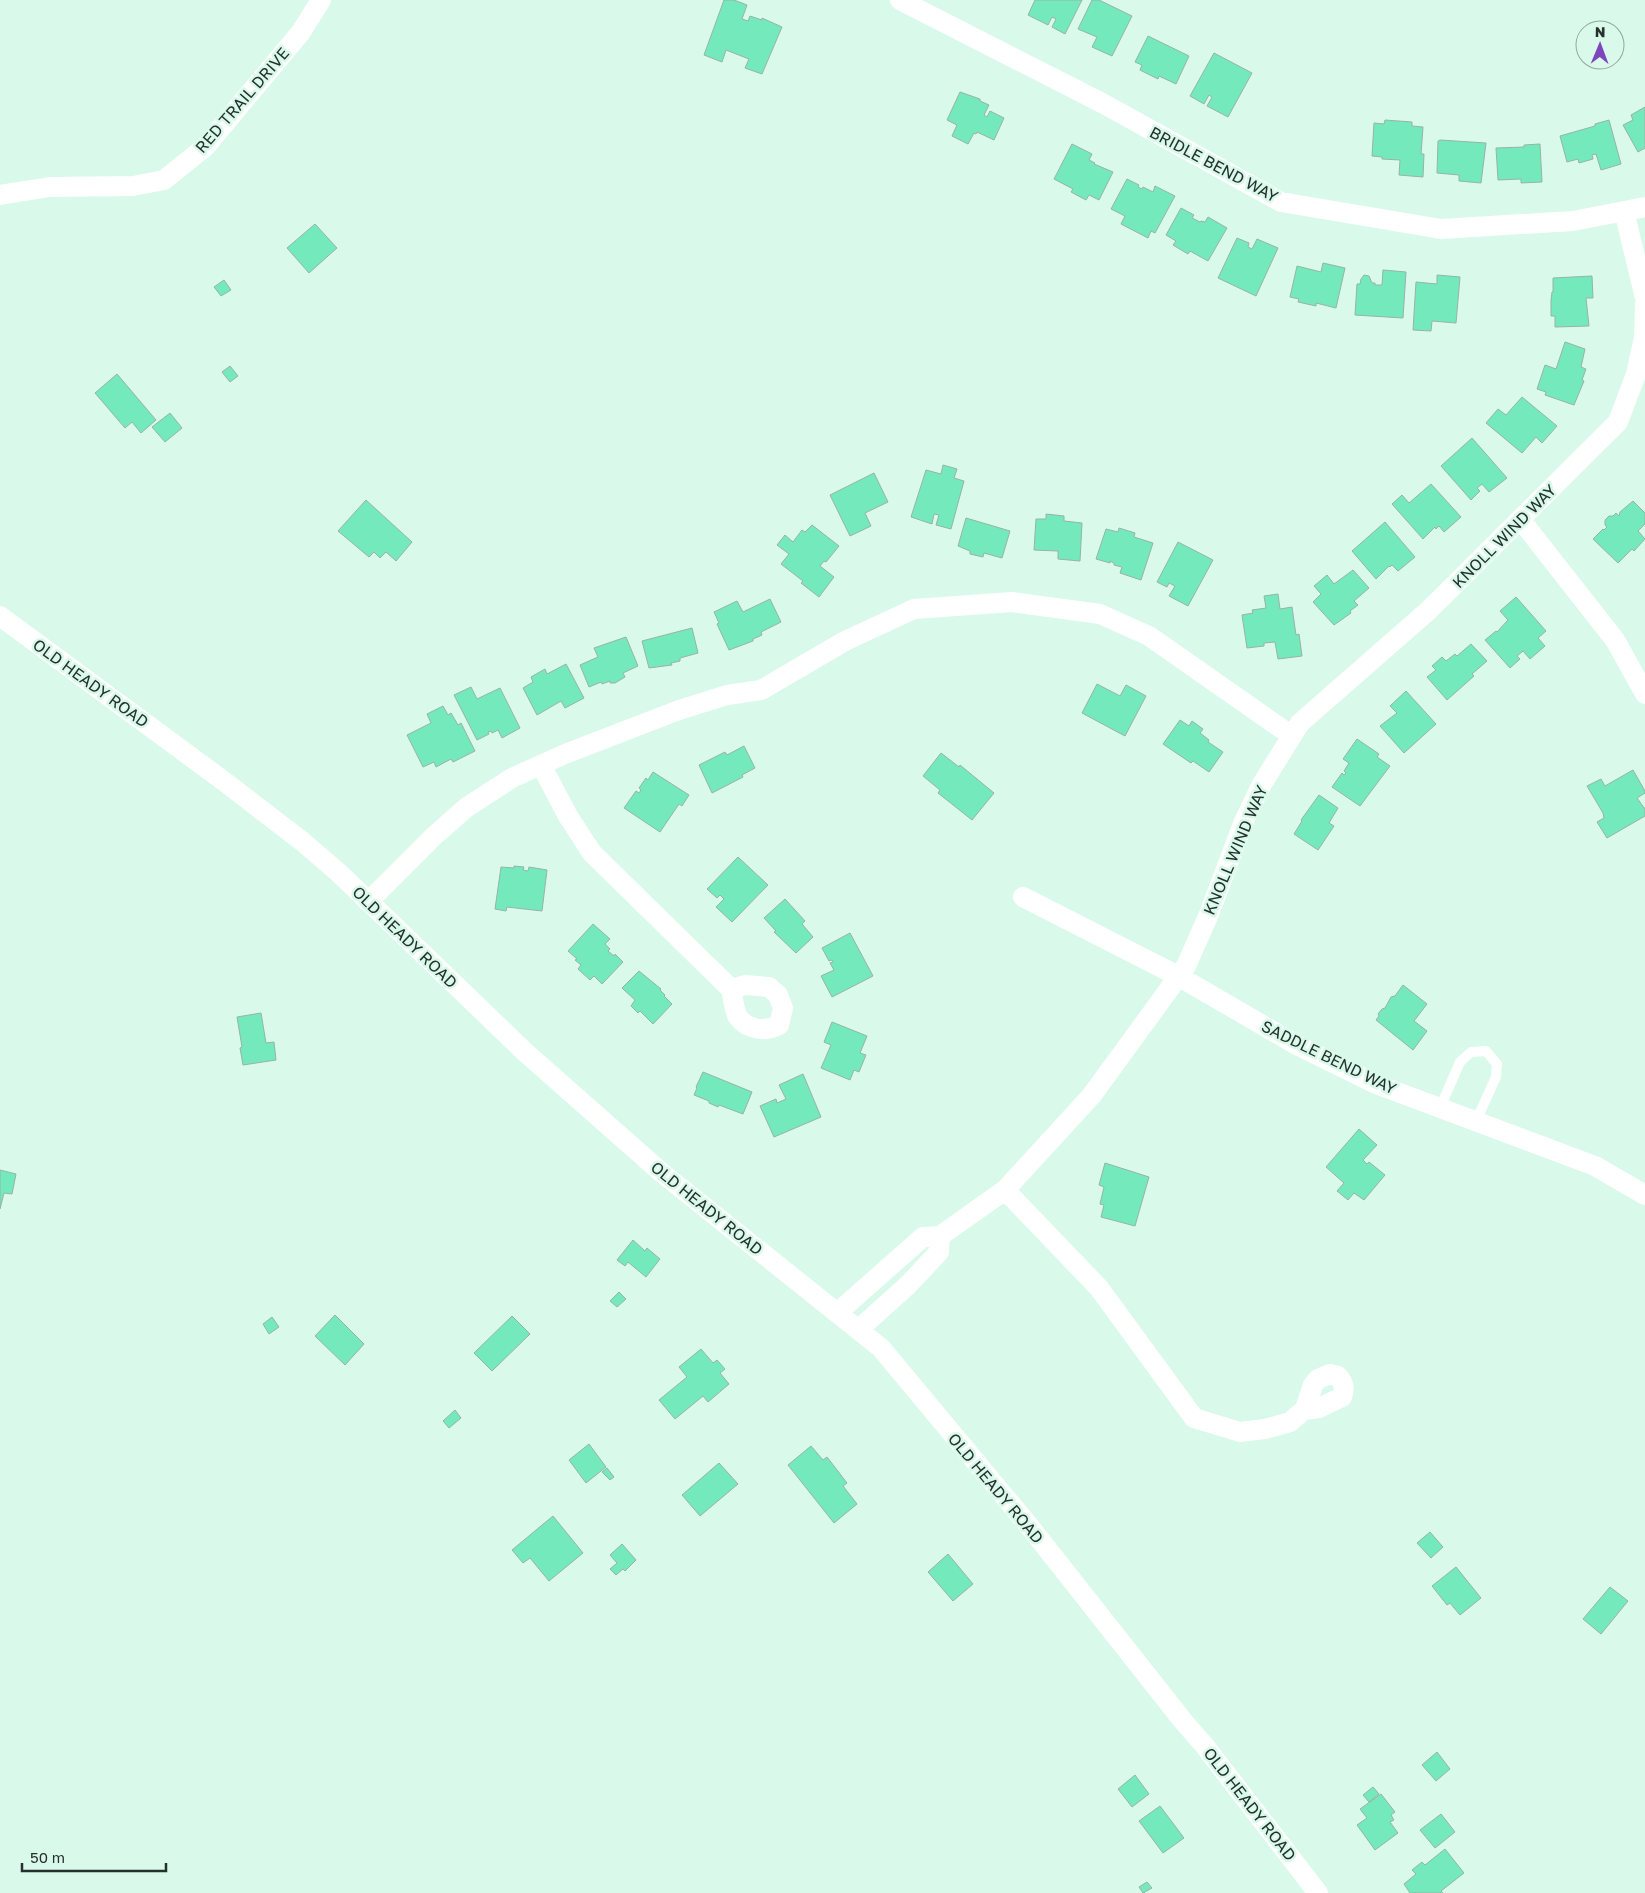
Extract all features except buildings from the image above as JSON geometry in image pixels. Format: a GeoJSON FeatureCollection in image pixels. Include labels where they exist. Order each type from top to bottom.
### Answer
{"type":"FeatureCollection","features":[{"type":"Feature","properties":{"kind":"street","name":"RED TRAIL DRIVE"},"geometry":{"type":"LineString","coordinates":[[0,195],[50,187],[133,186],[164,180],[205,147],[301,32],[321,0]]}},
{"type":"Feature","properties":{"kind":"street","name":"BRIDLE BEND WAY"},"geometry":{"type":"LineString","coordinates":[[900,0],[1104,104],[1281,202],[1441,229],[1572,221],[1645,207]]}},
{"type":"Feature","properties":{"kind":"street"},"geometry":{"type":"LineString","coordinates":[[1624,211],[1645,298]]}},
{"type":"Feature","properties":{"kind":"street","name":"KNOLL WIND WAY"},"geometry":{"type":"LineString","coordinates":[[837,1313],[923,1237],[940,1236],[1005,1190],[1092,1095],[1186,966],[1205,923],[1244,821],[1262,784],[1300,723],[1429,610],[1618,422],[1636,374],[1644,338],[1645,302]]}},
{"type":"Feature","properties":{"kind":"street"},"geometry":{"type":"LineString","coordinates":[[1520,520],[1615,640],[1645,694]]}},
{"type":"Feature","properties":{"kind":"street"},"geometry":{"type":"LineString","coordinates":[[368,902],[434,836],[467,807],[512,778],[565,754],[679,710],[727,695],[761,690],[845,641],[914,609],[1012,602],[1100,614],[1149,636],[1292,736]]}},
{"type":"Feature","properties":{"kind":"street","name":"OLD HEADY ROAD"},"geometry":{"type":"LineString","coordinates":[[0,616],[303,842],[525,1052],[662,1173],[881,1348],[1030,1527],[1204,1745],[1318,1893]]}},
{"type":"Feature","properties":{"kind":"street"},"geometry":{"type":"LineString","coordinates":[[541,765],[568,816],[592,853],[731,989]]}},
{"type":"Feature","properties":{"kind":"street","name":"SADDLE BEND WAY"},"geometry":{"type":"LineString","coordinates":[[1023,897],[1178,976],[1295,1044],[1376,1084],[1595,1166],[1645,1195]]}},
{"type":"Feature","properties":{"kind":"street"},"geometry":{"type":"LineString","coordinates":[[1005,1190],[1099,1288],[1194,1418],[1240,1432],[1265,1429],[1290,1422],[1304,1410]]}},
{"type":"Feature","properties":{"kind":"street"},"geometry":{"type":"LineString","coordinates":[[858,1329],[908,1285],[939,1252],[940,1236]]}},
{"type":"Feature","properties":{"kind":"lane"},"geometry":{"type":"LineString","coordinates":[[1440,1108],[1460,1062],[1471,1052],[1486,1052],[1497,1064],[1496,1077],[1476,1122]]}}]}
